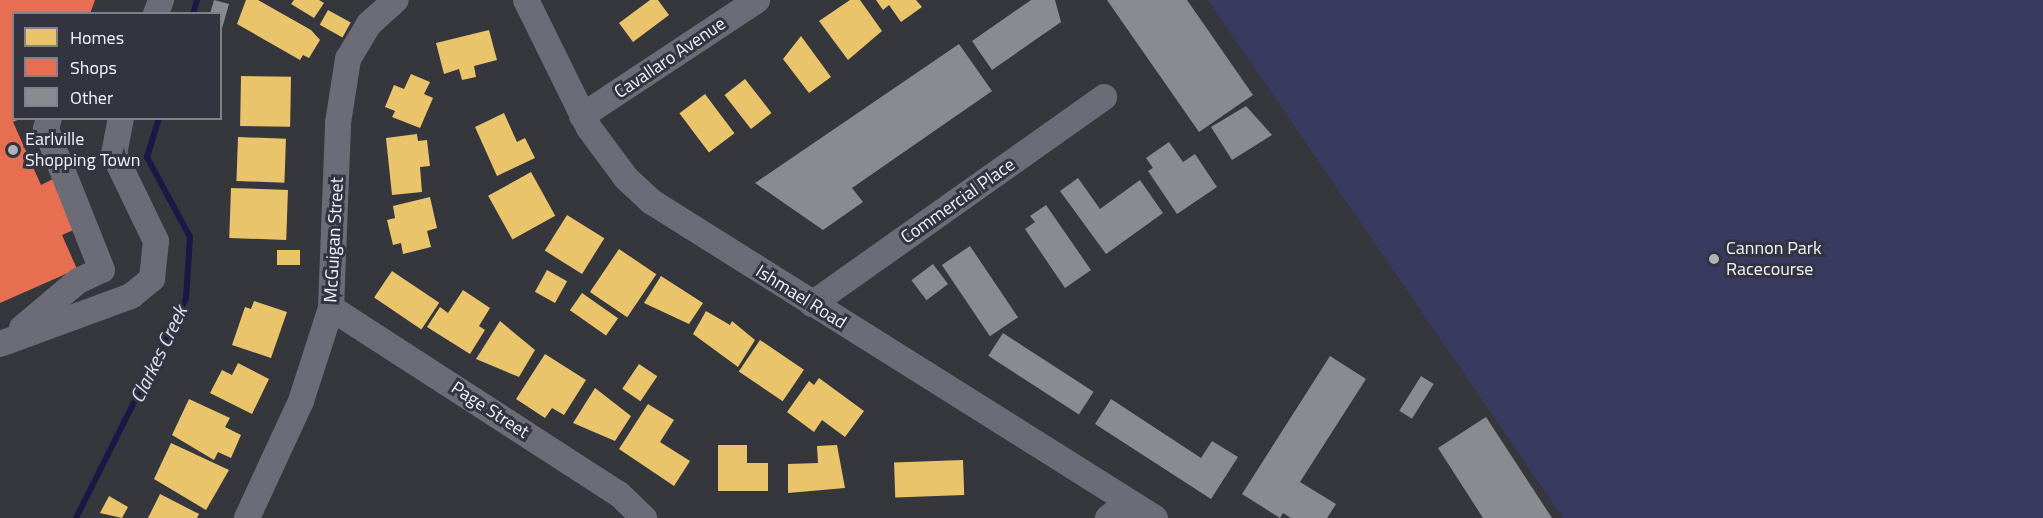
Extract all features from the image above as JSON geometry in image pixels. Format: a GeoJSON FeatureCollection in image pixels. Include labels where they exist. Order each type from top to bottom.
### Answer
{"type":"FeatureCollection","features":[{"type":"Feature","properties":{"kind":"street","name":"McGuigan Street"},"geometry":{"type":"LineString","coordinates":[[247,518],[301,401],[332,308],[341,87],[359,38],[396,0]]}},
{"type":"Feature","properties":{"kind":"street","name":"Ishmael Road"},"geometry":{"type":"LineString","coordinates":[[526,0],[582,116],[616,166],[652,202],[1155,518]]}},
{"type":"Feature","properties":{"kind":"street","name":"Cavallaro Avenue"},"geometry":{"type":"LineString","coordinates":[[582,116],[757,0]]}},
{"type":"Feature","properties":{"kind":"street","name":"Commercial Place"},"geometry":{"type":"LineString","coordinates":[[812,304],[1104,97]]}},
{"type":"Feature","properties":{"kind":"street"},"geometry":{"type":"LineString","coordinates":[[3,343],[78,281],[102,270],[46,129],[48,120]]}},
{"type":"Feature","properties":{"kind":"street"},"geometry":{"type":"LineString","coordinates":[[3,343],[132,296],[152,279],[156,241],[114,154],[121,120]]}},
{"type":"Feature","properties":{"kind":"street","name":"Page Street"},"geometry":{"type":"LineString","coordinates":[[332,308],[619,494],[644,518]]}},
{"type":"Feature","properties":{"kind":"street"},"geometry":{"type":"LineString","coordinates":[[1108,518],[1129,502]]}},
{"type":"Feature","properties":{"kind":"shaded area","name":"Cannon Park Racecourse"},"geometry":{"type":"Polygon","coordinates":[[[1208,0],[2043,0],[2043,518],[1563,518],[1208,0]]]}},
{"type":"Feature","properties":{"kind":"building: Homes"},"geometry":{"type":"Polygon","coordinates":[[[246,0],[258,0],[311,30],[320,40],[309,58],[303,55],[300,60],[237,24],[246,0]]]}},
{"type":"Feature","properties":{"kind":"building: Homes"},"geometry":{"type":"Polygon","coordinates":[[[294,0],[319,0],[324,3],[314,18],[291,4],[294,0]]]}},
{"type":"Feature","properties":{"kind":"building: Homes"},"geometry":{"type":"Polygon","coordinates":[[[650,0],[658,0],[669,15],[633,42],[619,23],[650,0]]]}},
{"type":"Feature","properties":{"kind":"building: Homes"},"geometry":{"type":"Polygon","coordinates":[[[850,0],[860,0],[882,31],[848,60],[819,21],[850,0]]]}},
{"type":"Feature","properties":{"kind":"building: Homes"},"geometry":{"type":"Polygon","coordinates":[[[876,0],[916,0],[922,7],[901,22],[889,5],[883,10],[876,0]]]}},
{"type":"Feature","properties":{"kind":"building: Homes"},"geometry":{"type":"Polygon","coordinates":[[[328,10],[351,23],[342,37],[320,25],[328,10]]]}},
{"type":"Feature","properties":{"kind":"building: Homes"},"geometry":{"type":"Polygon","coordinates":[[[489,30],[497,60],[474,66],[476,77],[462,80],[459,69],[444,74],[436,43],[489,30]]]}},
{"type":"Feature","properties":{"kind":"building: Homes"},"geometry":{"type":"Polygon","coordinates":[[[801,36],[831,77],[809,93],[783,59],[801,36]]]}},
{"type":"Feature","properties":{"kind":"building: Homes"},"geometry":{"type":"Polygon","coordinates":[[[411,74],[430,82],[424,94],[433,98],[420,128],[392,117],[395,111],[385,107],[394,85],[404,89],[411,74]]]}},
{"type":"Feature","properties":{"kind":"building: Homes"},"geometry":{"type":"Polygon","coordinates":[[[241,76],[291,77],[290,127],[240,126],[241,76]]]}},
{"type":"Feature","properties":{"kind":"building: Homes"},"geometry":{"type":"Polygon","coordinates":[[[745,79],[771,113],[751,129],[725,95],[745,79]]]}},
{"type":"Feature","properties":{"kind":"building: Homes"},"geometry":{"type":"Polygon","coordinates":[[[705,94],[734,133],[709,152],[679,113],[705,94]]]}},
{"type":"Feature","properties":{"kind":"building: Homes"},"geometry":{"type":"Polygon","coordinates":[[[504,113],[517,142],[525,138],[535,158],[497,176],[475,127],[504,113]]]}},
{"type":"Feature","properties":{"kind":"building: Homes"},"geometry":{"type":"Polygon","coordinates":[[[417,134],[418,141],[427,140],[430,166],[420,167],[422,192],[392,195],[386,138],[417,134]]]}},
{"type":"Feature","properties":{"kind":"building: Homes"},"geometry":{"type":"Polygon","coordinates":[[[238,137],[286,139],[284,183],[236,181],[238,137]]]}},
{"type":"Feature","properties":{"kind":"building: Homes"},"geometry":{"type":"Polygon","coordinates":[[[531,172],[555,216],[512,239],[488,196],[531,172]]]}},
{"type":"Feature","properties":{"kind":"building: Homes"},"geometry":{"type":"Polygon","coordinates":[[[231,188],[288,190],[286,240],[229,238],[231,188]]]}},
{"type":"Feature","properties":{"kind":"building: Homes"},"geometry":{"type":"Polygon","coordinates":[[[430,197],[437,228],[427,231],[431,247],[403,254],[401,243],[393,245],[387,220],[395,218],[393,206],[430,197]]]}},
{"type":"Feature","properties":{"kind":"building: Homes"},"geometry":{"type":"Polygon","coordinates":[[[567,215],[604,238],[582,274],[545,251],[567,215]]]}},
{"type":"Feature","properties":{"kind":"building: Homes"},"geometry":{"type":"Polygon","coordinates":[[[619,249],[656,274],[627,317],[590,292],[619,249]]]}},
{"type":"Feature","properties":{"kind":"building: Homes"},"geometry":{"type":"Polygon","coordinates":[[[277,250],[300,250],[300,265],[277,265],[277,250]]]}},
{"type":"Feature","properties":{"kind":"building: Homes"},"geometry":{"type":"Polygon","coordinates":[[[547,270],[567,281],[555,303],[535,292],[547,270]]]}},
{"type":"Feature","properties":{"kind":"building: Homes"},"geometry":{"type":"Polygon","coordinates":[[[392,271],[439,303],[421,329],[374,298],[392,271]]]}},
{"type":"Feature","properties":{"kind":"building: Homes"},"geometry":{"type":"Polygon","coordinates":[[[661,276],[703,303],[689,324],[644,303],[661,276]]]}},
{"type":"Feature","properties":{"kind":"building: Homes"},"geometry":{"type":"Polygon","coordinates":[[[463,290],[490,308],[479,326],[485,330],[470,354],[427,327],[440,307],[448,313],[463,290]]]}},
{"type":"Feature","properties":{"kind":"building: Homes"},"geometry":{"type":"Polygon","coordinates":[[[582,293],[618,318],[606,335],[570,310],[582,293]]]}},
{"type":"Feature","properties":{"kind":"building: Homes"},"geometry":{"type":"Polygon","coordinates":[[[254,301],[287,312],[271,358],[232,345],[245,307],[251,309],[254,301]]]}},
{"type":"Feature","properties":{"kind":"building: Homes"},"geometry":{"type":"Polygon","coordinates":[[[706,311],[730,325],[732,321],[755,340],[738,367],[693,334],[706,311]]]}},
{"type":"Feature","properties":{"kind":"building: Homes"},"geometry":{"type":"Polygon","coordinates":[[[500,321],[535,350],[519,377],[476,359],[500,321]]]}},
{"type":"Feature","properties":{"kind":"building: Homes"},"geometry":{"type":"Polygon","coordinates":[[[760,340],[804,370],[783,401],[739,372],[760,340]]]}},
{"type":"Feature","properties":{"kind":"building: Homes"},"geometry":{"type":"Polygon","coordinates":[[[545,354],[586,380],[564,415],[552,408],[545,418],[516,399],[545,354]]]}},
{"type":"Feature","properties":{"kind":"building: Homes"},"geometry":{"type":"Polygon","coordinates":[[[238,363],[269,379],[252,414],[210,393],[222,370],[232,375],[238,363]]]}},
{"type":"Feature","properties":{"kind":"building: Homes"},"geometry":{"type":"Polygon","coordinates":[[[639,364],[657,376],[640,401],[622,389],[639,364]]]}},
{"type":"Feature","properties":{"kind":"building: Homes"},"geometry":{"type":"Polygon","coordinates":[[[819,378],[864,411],[845,437],[822,420],[814,432],[787,412],[809,381],[814,385],[819,378]]]}},
{"type":"Feature","properties":{"kind":"building: Homes"},"geometry":{"type":"Polygon","coordinates":[[[595,388],[631,416],[615,441],[573,423],[595,388]]]}},
{"type":"Feature","properties":{"kind":"building: Homes"},"geometry":{"type":"Polygon","coordinates":[[[189,399],[230,418],[225,427],[241,435],[231,458],[218,452],[214,460],[172,435],[189,399]]]}},
{"type":"Feature","properties":{"kind":"building: Homes"},"geometry":{"type":"Polygon","coordinates":[[[648,404],[674,420],[660,442],[690,461],[674,486],[619,449],[648,404]]]}},
{"type":"Feature","properties":{"kind":"building: Homes"},"geometry":{"type":"Polygon","coordinates":[[[171,443],[229,470],[206,510],[154,479],[171,443]]]}},
{"type":"Feature","properties":{"kind":"building: Homes"},"geometry":{"type":"Polygon","coordinates":[[[718,445],[747,445],[747,463],[768,463],[768,491],[718,491],[718,445]]]}},
{"type":"Feature","properties":{"kind":"building: Homes"},"geometry":{"type":"Polygon","coordinates":[[[837,445],[845,488],[788,493],[788,464],[818,463],[817,446],[837,445]]]}},
{"type":"Feature","properties":{"kind":"building: Homes"},"geometry":{"type":"Polygon","coordinates":[[[963,460],[964,495],[895,497],[894,462],[963,460]]]}},
{"type":"Feature","properties":{"kind":"building: Homes"},"geometry":{"type":"Polygon","coordinates":[[[160,494],[199,514],[197,518],[148,518],[160,494]]]}},
{"type":"Feature","properties":{"kind":"building: Homes"},"geometry":{"type":"Polygon","coordinates":[[[109,496],[128,507],[122,518],[100,513],[109,496]]]}},
{"type":"Feature","properties":{"kind":"building: Shops","name":"Earlville Shopping Town"},"geometry":{"type":"Polygon","coordinates":[[[0,0],[95,0],[91,12],[12,12],[12,120],[18,120],[13,122],[41,185],[55,178],[78,228],[62,235],[77,269],[0,303],[0,0]]]}},
{"type":"Feature","properties":{"kind":"building: Other"},"geometry":{"type":"Polygon","coordinates":[[[214,0],[229,4],[222,28],[222,12],[211,12],[214,0]]]}},
{"type":"Feature","properties":{"kind":"building: Other"},"geometry":{"type":"Polygon","coordinates":[[[1031,0],[1055,0],[1061,22],[992,70],[972,41],[1031,0]]]}},
{"type":"Feature","properties":{"kind":"building: Other"},"geometry":{"type":"Polygon","coordinates":[[[1107,0],[1187,0],[1253,95],[1199,132],[1107,0]]]}},
{"type":"Feature","properties":{"kind":"building: Other"},"geometry":{"type":"Polygon","coordinates":[[[959,44],[992,91],[852,188],[863,202],[823,230],[755,183],[959,44]]]}},
{"type":"Feature","properties":{"kind":"building: Other"},"geometry":{"type":"Polygon","coordinates":[[[1246,106],[1272,135],[1232,160],[1211,127],[1246,106]]]}},
{"type":"Feature","properties":{"kind":"building: Other"},"geometry":{"type":"Polygon","coordinates":[[[1169,142],[1183,162],[1195,154],[1217,187],[1177,214],[1148,171],[1153,168],[1146,158],[1169,142]]]}},
{"type":"Feature","properties":{"kind":"building: Other"},"geometry":{"type":"Polygon","coordinates":[[[1078,178],[1100,209],[1140,180],[1163,213],[1106,254],[1060,191],[1078,178]]]}},
{"type":"Feature","properties":{"kind":"building: Other"},"geometry":{"type":"Polygon","coordinates":[[[1046,205],[1091,270],[1065,288],[1025,229],[1035,222],[1030,216],[1046,205]]]}},
{"type":"Feature","properties":{"kind":"building: Other"},"geometry":{"type":"Polygon","coordinates":[[[970,246],[1018,317],[990,336],[942,265],[970,246]]]}},
{"type":"Feature","properties":{"kind":"building: Other"},"geometry":{"type":"Polygon","coordinates":[[[933,264],[948,284],[926,300],[911,280],[933,264]]]}},
{"type":"Feature","properties":{"kind":"building: Other"},"geometry":{"type":"Polygon","coordinates":[[[1003,333],[1094,392],[1079,414],[988,356],[1003,333]]]}},
{"type":"Feature","properties":{"kind":"building: Other"},"geometry":{"type":"Polygon","coordinates":[[[1330,356],[1366,379],[1300,482],[1336,504],[1327,518],[1291,518],[1283,513],[1280,518],[1242,494],[1330,356]]]}},
{"type":"Feature","properties":{"kind":"building: Other"},"geometry":{"type":"Polygon","coordinates":[[[1421,376],[1434,384],[1412,419],[1399,411],[1421,376]]]}},
{"type":"Feature","properties":{"kind":"building: Other"},"geometry":{"type":"Polygon","coordinates":[[[1111,399],[1201,458],[1212,441],[1238,457],[1211,499],[1095,424],[1111,399]]]}},
{"type":"Feature","properties":{"kind":"building: Other"},"geometry":{"type":"Polygon","coordinates":[[[1486,417],[1552,518],[1483,518],[1438,448],[1486,417]]]}},
{"type":"Feature","properties":{"kind":"waterway","name":"Clarkes Creek"},"geometry":{"type":"LineString","coordinates":[[194,12],[197,0]]}},
{"type":"Feature","properties":{"kind":"waterway","name":"Clarkes Creek"},"geometry":{"type":"LineString","coordinates":[[76,518],[186,298],[190,237],[147,157],[158,120]]}},
{"type":"Feature","properties":{"kind":"place","name":"Earlville Shopping Town"},"geometry":{"type":"Point","coordinates":[13,150]}},
{"type":"Feature","properties":{"kind":"place","name":"Cannon Park Racecourse"},"geometry":{"type":"Point","coordinates":[1714,259]}}]}
